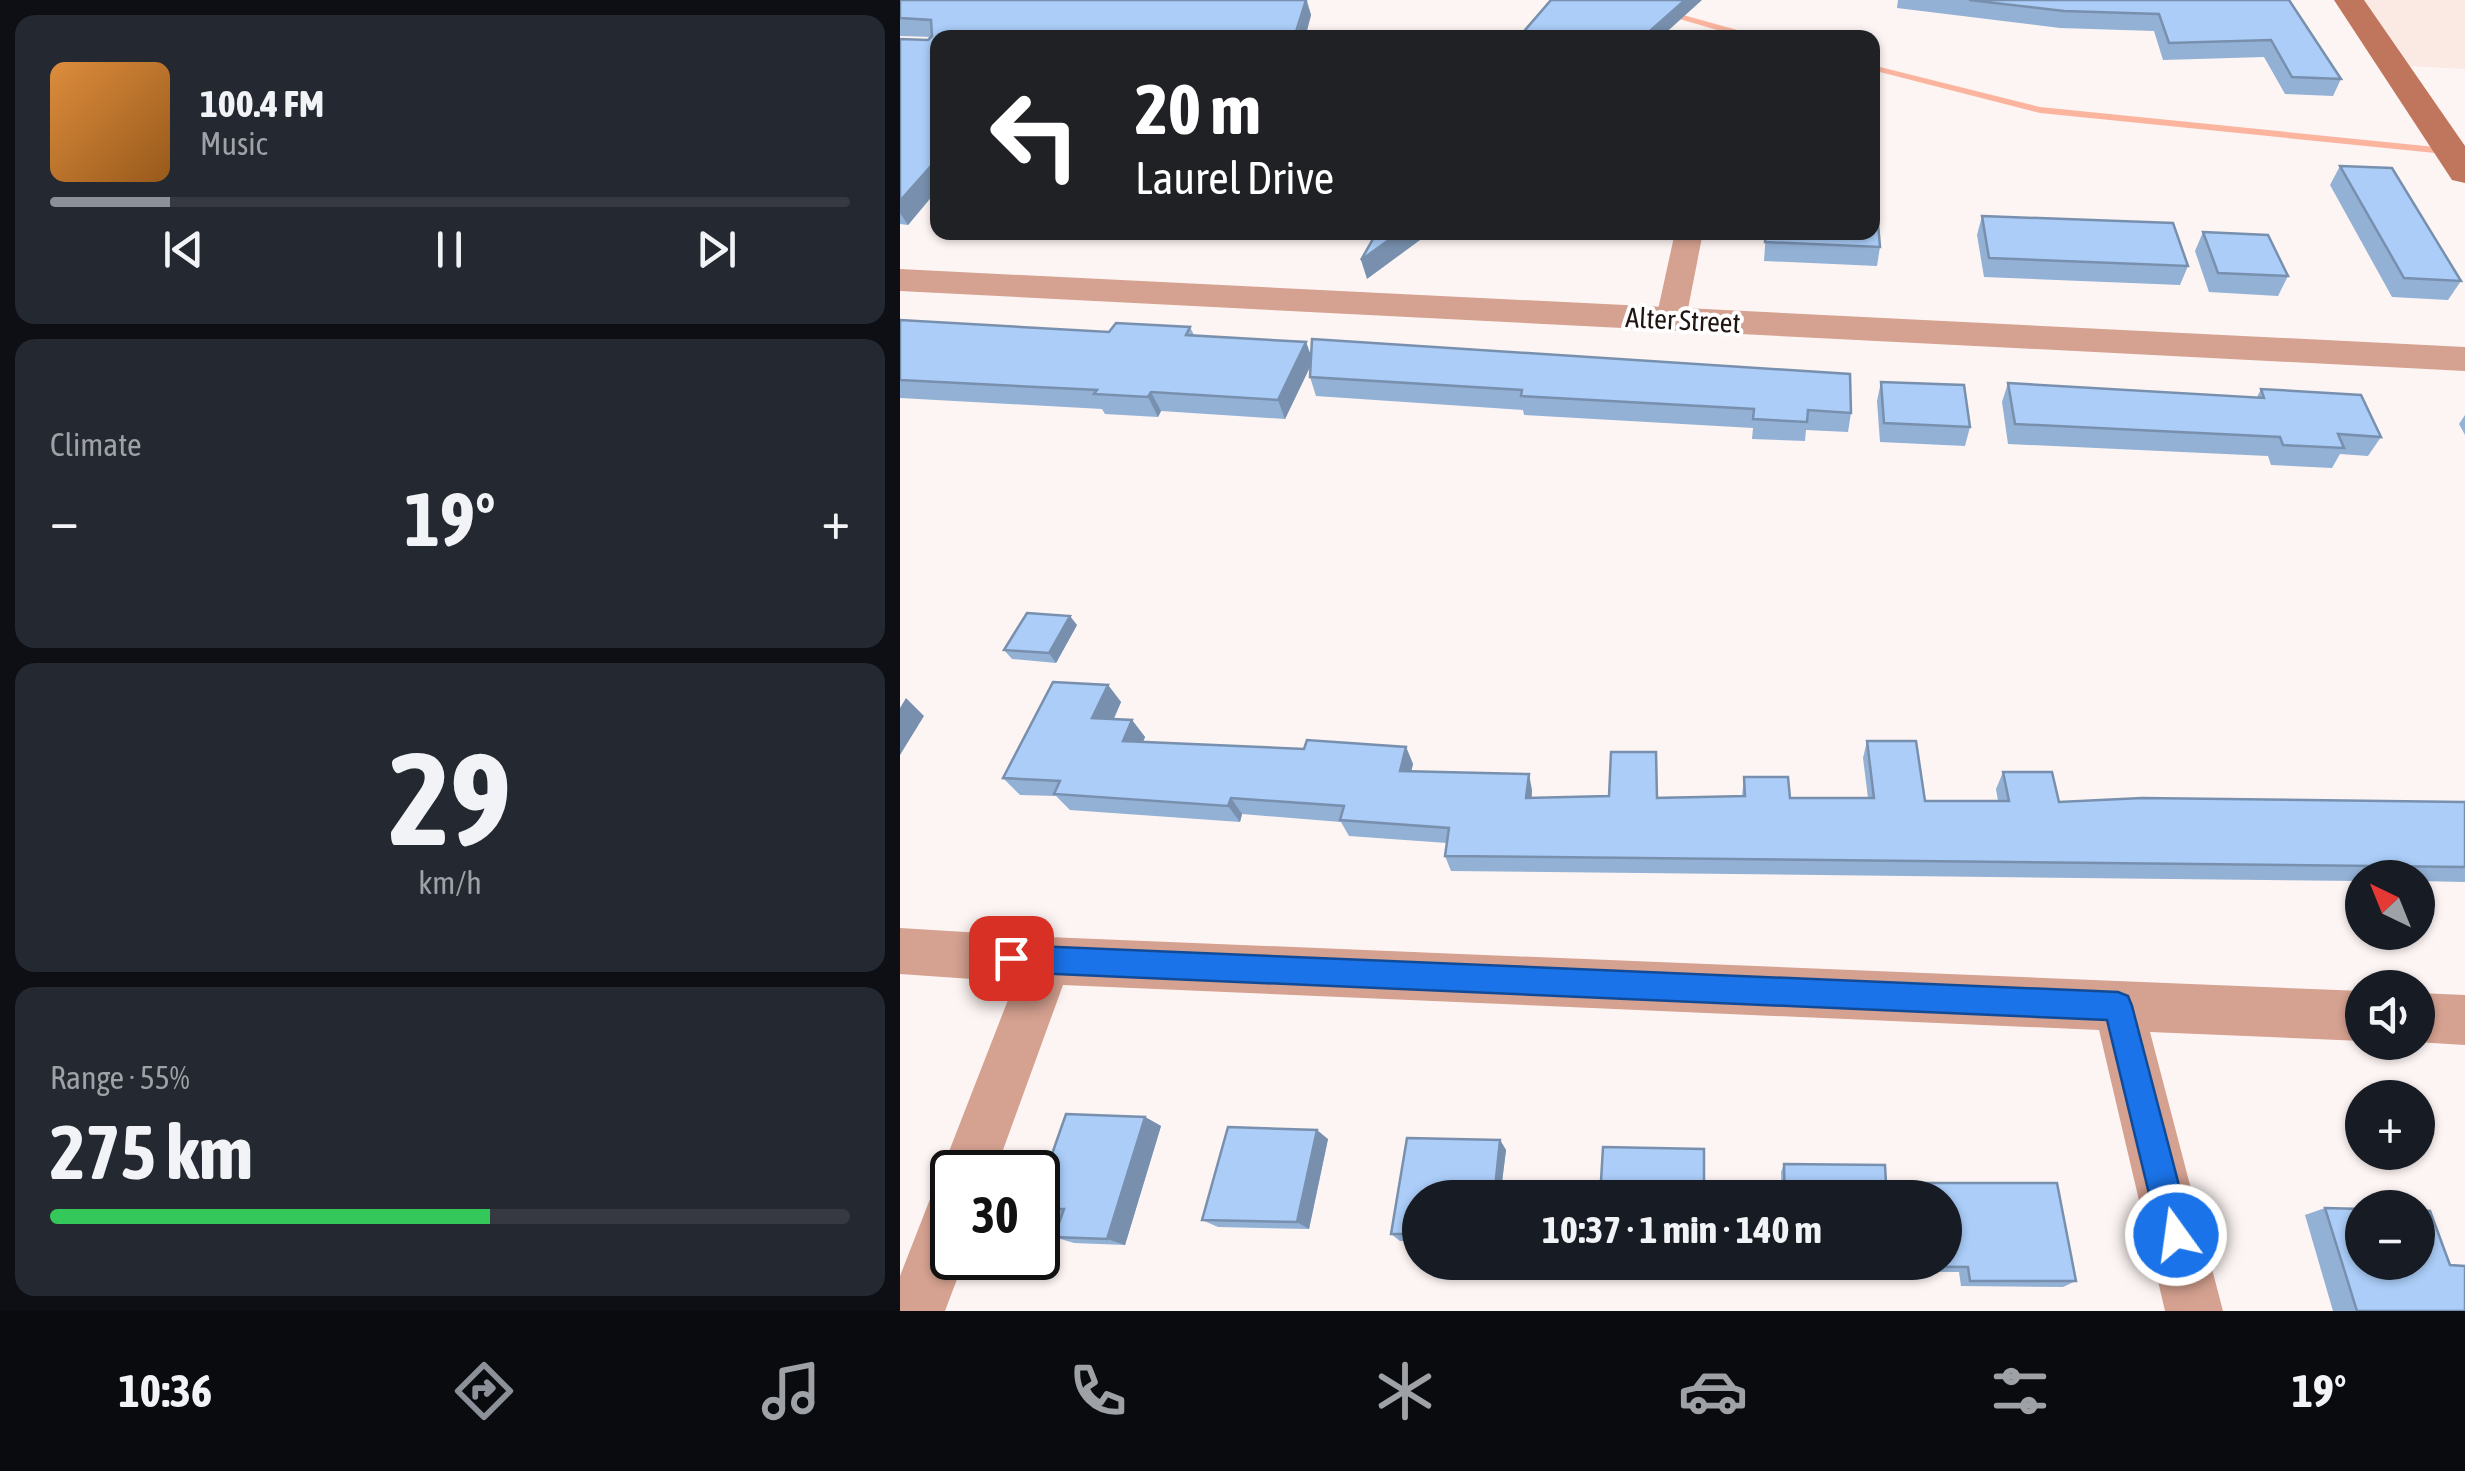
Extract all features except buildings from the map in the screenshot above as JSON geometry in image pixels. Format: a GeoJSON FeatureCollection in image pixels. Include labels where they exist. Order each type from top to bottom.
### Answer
{"type":"FeatureCollection","features":[{"type":"Feature","properties":{"kind":"main road"},"geometry":{"type":"LineString","coordinates":[[2349,0],[2465,172]]}},
{"type":"Feature","properties":{"kind":"street"},"geometry":{"type":"LineString","coordinates":[[1671,319],[1687,240]]}},
{"type":"Feature","properties":{"kind":"street","name":"Alter Street"},"geometry":{"type":"LineString","coordinates":[[900,280],[2465,360]]}},
{"type":"Feature","properties":{"kind":"street"},"geometry":{"type":"LineString","coordinates":[[900,951],[1048,961],[2345,1015]]}},
{"type":"Feature","properties":{"kind":"street"},"geometry":{"type":"LineString","coordinates":[[976,1150],[1048,961]]}},
{"type":"Feature","properties":{"kind":"street"},"geometry":{"type":"LineString","coordinates":[[2118,1006],[2194,1311]]}},
{"type":"Feature","properties":{"kind":"street"},"geometry":{"type":"LineString","coordinates":[[2435,1019],[2465,1020]]}},
{"type":"Feature","properties":{"kind":"street"},"geometry":{"type":"LineString","coordinates":[[916,1311],[930,1273]]}},
{"type":"Feature","properties":{"kind":"shaded area"},"geometry":{"type":"Polygon","coordinates":[[[2347,0],[2465,0],[2465,69],[2393,65],[2347,0]]]}},
{"type":"Feature","properties":{"kind":"waterway"},"geometry":{"type":"LineString","coordinates":[[1665,12],[1728,30]]}},
{"type":"Feature","properties":{"kind":"waterway"},"geometry":{"type":"LineString","coordinates":[[1880,69],[2040,110],[2465,153]]}},
{"type":"Feature","properties":{"kind":"route"},"geometry":{"type":"LineString","coordinates":[[1011,958],[2118,1006],[2176,1235]]}}]}
